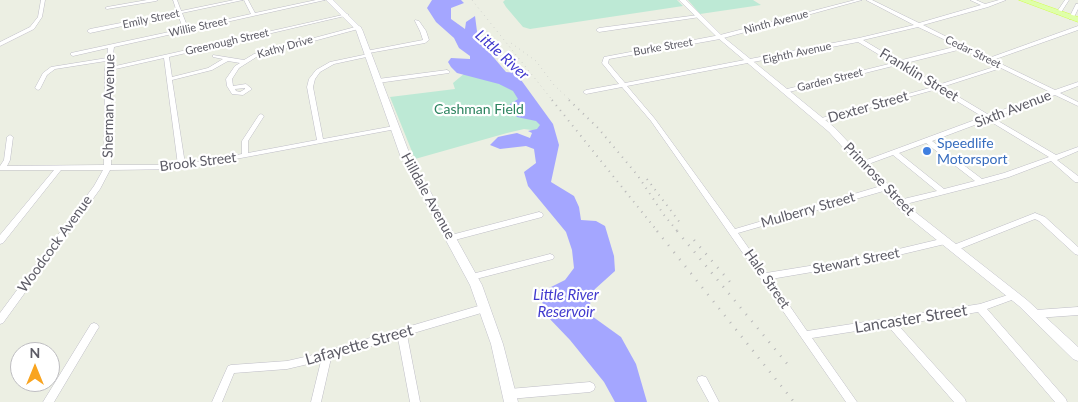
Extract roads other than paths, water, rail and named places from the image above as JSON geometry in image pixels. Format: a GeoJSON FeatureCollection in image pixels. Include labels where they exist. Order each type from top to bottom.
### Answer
{"type":"FeatureCollection","features":[{"type":"Feature","properties":{"kind":"main road","name":"Hilldale Avenue"},"geometry":{"type":"LineString","coordinates":[[329,0],[359,28],[394,128],[411,166],[452,238],[485,308],[503,364],[510,398]]}},
{"type":"Feature","properties":{"kind":"main road","name":"Primrose Street"},"geometry":{"type":"LineString","coordinates":[[682,0],[720,37],[820,120],[898,203],[1036,314],[1078,355]]}},
{"type":"Feature","properties":{"kind":"main road"},"geometry":{"type":"LineString","coordinates":[[1022,0],[1074,19]]}},
{"type":"Feature","properties":{"kind":"street"},"geometry":{"type":"LineString","coordinates":[[0,44],[32,28],[40,17],[43,0]]}},
{"type":"Feature","properties":{"kind":"street"},"geometry":{"type":"LineString","coordinates":[[107,8],[156,0]]}},
{"type":"Feature","properties":{"kind":"street"},"geometry":{"type":"LineString","coordinates":[[175,0],[186,30]]}},
{"type":"Feature","properties":{"kind":"street","name":"Emily Street"},"geometry":{"type":"LineString","coordinates":[[90,32],[241,0]]}},
{"type":"Feature","properties":{"kind":"street"},"geometry":{"type":"LineString","coordinates":[[246,0],[254,15]]}},
{"type":"Feature","properties":{"kind":"street","name":"Willie Street"},"geometry":{"type":"LineString","coordinates":[[73,54],[323,0]]}},
{"type":"Feature","properties":{"kind":"street","name":"Ninth Avenue"},"geometry":{"type":"LineString","coordinates":[[720,37],[860,0]]}},
{"type":"Feature","properties":{"kind":"street","name":"Cedar Street"},"geometry":{"type":"LineString","coordinates":[[868,0],[1078,104]]}},
{"type":"Feature","properties":{"kind":"street"},"geometry":{"type":"LineString","coordinates":[[972,0],[986,6]]}},
{"type":"Feature","properties":{"kind":"street","name":"Eighth Avenue"},"geometry":{"type":"LineString","coordinates":[[586,92],[859,40],[1004,0]]}},
{"type":"Feature","properties":{"kind":"street"},"geometry":{"type":"LineString","coordinates":[[1058,13],[1068,0]]}},
{"type":"Feature","properties":{"kind":"street"},"geometry":{"type":"LineString","coordinates":[[1074,19],[1078,5]]}},
{"type":"Feature","properties":{"kind":"street","name":"Greenough Street"},"geometry":{"type":"LineString","coordinates":[[108,69],[347,15]]}},
{"type":"Feature","properties":{"kind":"street"},"geometry":{"type":"LineString","coordinates":[[599,30],[698,16]]}},
{"type":"Feature","properties":{"kind":"street"},"geometry":{"type":"LineString","coordinates":[[320,141],[310,87],[312,79],[318,71],[332,63],[369,53],[424,42],[426,40],[423,31],[417,21]]}},
{"type":"Feature","properties":{"kind":"street","name":"Kathy Drive"},"geometry":{"type":"LineString","coordinates":[[231,88],[231,74],[243,62],[270,50],[359,28]]}},
{"type":"Feature","properties":{"kind":"street"},"geometry":{"type":"LineString","coordinates":[[988,60],[1078,28]]}},
{"type":"Feature","properties":{"kind":"street","name":"Burke Street"},"geometry":{"type":"LineString","coordinates":[[606,58],[720,37]]}},
{"type":"Feature","properties":{"kind":"street","name":"Franklin Street"},"geometry":{"type":"LineString","coordinates":[[859,40],[1054,158],[1078,180]]}},
{"type":"Feature","properties":{"kind":"street","name":"Sherman Avenue"},"geometry":{"type":"LineString","coordinates":[[108,166],[108,69],[111,46]]}},
{"type":"Feature","properties":{"kind":"street","name":"Garden Street"},"geometry":{"type":"LineString","coordinates":[[786,91],[962,47]]}},
{"type":"Feature","properties":{"kind":"street"},"geometry":{"type":"LineString","coordinates":[[166,56],[182,168]]}},
{"type":"Feature","properties":{"kind":"street"},"geometry":{"type":"LineString","coordinates":[[215,56],[243,62]]}},
{"type":"Feature","properties":{"kind":"street"},"geometry":{"type":"LineString","coordinates":[[170,79],[210,69],[227,58]]}},
{"type":"Feature","properties":{"kind":"street","name":"Hale Street"},"geometry":{"type":"LineString","coordinates":[[606,58],[606,63],[679,157],[766,277],[852,402]]}},
{"type":"Feature","properties":{"kind":"street"},"geometry":{"type":"LineString","coordinates":[[38,88],[47,72],[53,68],[109,59]]}},
{"type":"Feature","properties":{"kind":"street","name":"Dexter Street"},"geometry":{"type":"LineString","coordinates":[[820,120],[938,87],[1002,66]]}},
{"type":"Feature","properties":{"kind":"street"},"geometry":{"type":"LineString","coordinates":[[378,81],[447,72]]}},
{"type":"Feature","properties":{"kind":"street","name":"Sixth Avenue"},"geometry":{"type":"LineString","coordinates":[[863,164],[1078,84]]}},
{"type":"Feature","properties":{"kind":"street"},"geometry":{"type":"LineString","coordinates":[[245,156],[244,141],[261,116]]}},
{"type":"Feature","properties":{"kind":"street","name":"Brook Street"},"geometry":{"type":"LineString","coordinates":[[1,168],[108,166],[182,168],[394,128]]}},
{"type":"Feature","properties":{"kind":"street"},"geometry":{"type":"LineString","coordinates":[[1,168],[7,160],[10,137]]}},
{"type":"Feature","properties":{"kind":"street"},"geometry":{"type":"LineString","coordinates":[[928,141],[981,182]]}},
{"type":"Feature","properties":{"kind":"street"},"geometry":{"type":"LineString","coordinates":[[898,203],[981,182],[1078,149]]}},
{"type":"Feature","properties":{"kind":"street"},"geometry":{"type":"LineString","coordinates":[[895,153],[943,192]]}},
{"type":"Feature","properties":{"kind":"street","name":"Woodcock Avenue"},"geometry":{"type":"LineString","coordinates":[[0,320],[97,187],[108,166]]}},
{"type":"Feature","properties":{"kind":"street"},"geometry":{"type":"LineString","coordinates":[[0,241],[60,167]]}},
{"type":"Feature","properties":{"kind":"street","name":"Mulberry Street"},"geometry":{"type":"LineString","coordinates":[[733,232],[884,188]]}},
{"type":"Feature","properties":{"kind":"street"},"geometry":{"type":"LineString","coordinates":[[452,238],[539,215]]}},
{"type":"Feature","properties":{"kind":"street","name":"Stewart Street"},"geometry":{"type":"LineString","coordinates":[[766,277],[950,244],[1030,216],[1038,216],[1078,252]]}},
{"type":"Feature","properties":{"kind":"street"},"geometry":{"type":"LineString","coordinates":[[472,277],[550,257]]}},
{"type":"Feature","properties":{"kind":"street","name":"Lancaster Street"},"geometry":{"type":"LineString","coordinates":[[806,335],[980,308],[1014,296]]}},
{"type":"Feature","properties":{"kind":"street","name":"Lafayette Street"},"geometry":{"type":"LineString","coordinates":[[217,402],[231,369],[287,365],[485,308]]}},
{"type":"Feature","properties":{"kind":"street"},"geometry":{"type":"LineString","coordinates":[[980,308],[1062,402]]}},
{"type":"Feature","properties":{"kind":"street"},"geometry":{"type":"LineString","coordinates":[[1036,314],[1078,311]]}},
{"type":"Feature","properties":{"kind":"street"},"geometry":{"type":"LineString","coordinates":[[890,322],[961,402]]}},
{"type":"Feature","properties":{"kind":"street"},"geometry":{"type":"LineString","coordinates":[[48,402],[94,328]]}},
{"type":"Feature","properties":{"kind":"street"},"geometry":{"type":"LineString","coordinates":[[402,333],[415,402]]}},
{"type":"Feature","properties":{"kind":"street"},"geometry":{"type":"LineString","coordinates":[[316,402],[327,355]]}},
{"type":"Feature","properties":{"kind":"street"},"geometry":{"type":"LineString","coordinates":[[702,380],[714,402]]}},
{"type":"Feature","properties":{"kind":"street"},"geometry":{"type":"LineString","coordinates":[[510,398],[590,387]]}},
{"type":"Feature","properties":{"kind":"water","name":"Little River Reservoir"},"geometry":{"type":"Polygon","coordinates":[[[432,0],[461,0],[464,3],[451,8],[451,19],[465,29],[466,22],[475,16],[478,39],[506,72],[516,73],[553,124],[559,145],[551,182],[574,196],[579,207],[581,220],[596,221],[605,226],[614,256],[615,271],[595,289],[591,297],[589,314],[621,337],[636,364],[647,402],[615,402],[604,382],[570,340],[547,316],[540,296],[547,289],[565,280],[574,268],[572,250],[566,232],[528,186],[524,172],[536,163],[534,149],[526,146],[500,149],[490,145],[498,137],[517,133],[530,138],[532,133],[528,131],[537,129],[540,125],[536,121],[517,117],[509,105],[518,99],[513,91],[499,84],[457,73],[451,67],[448,62],[451,58],[470,59],[470,56],[459,48],[454,38],[436,22],[427,8],[432,0]]]}},
{"type":"Feature","properties":{"kind":"railway"},"geometry":{"type":"LineString","coordinates":[[472,0],[553,101]]}},
{"type":"Feature","properties":{"kind":"railway"},"geometry":{"type":"LineString","coordinates":[[511,43],[536,61],[554,85],[571,101]]}},
{"type":"Feature","properties":{"kind":"railway"},"geometry":{"type":"LineString","coordinates":[[552,100],[658,232]]}},
{"type":"Feature","properties":{"kind":"railway"},"geometry":{"type":"LineString","coordinates":[[569,100],[598,128],[638,176],[664,215],[678,232]]}},
{"type":"Feature","properties":{"kind":"railway"},"geometry":{"type":"LineString","coordinates":[[647,179],[681,224]]}},
{"type":"Feature","properties":{"kind":"railway"},"geometry":{"type":"LineString","coordinates":[[657,231],[794,402]]}},
{"type":"Feature","properties":{"kind":"railway"},"geometry":{"type":"LineString","coordinates":[[677,231],[789,366]]}},
{"type":"Feature","properties":{"kind":"railway"},"geometry":{"type":"LineString","coordinates":[[694,240],[730,282]]}},
{"type":"Feature","properties":{"kind":"place","name":"Speedlife Motorsport"},"geometry":{"type":"Point","coordinates":[927,151]}},
{"type":"Feature","properties":{"kind":"water label","name":"Little River"},"geometry":{"type":"Point","coordinates":[502,55]}},
{"type":"Feature","properties":{"kind":"park label","name":"Cashman Field"},"geometry":{"type":"Point","coordinates":[479,109]}}]}
